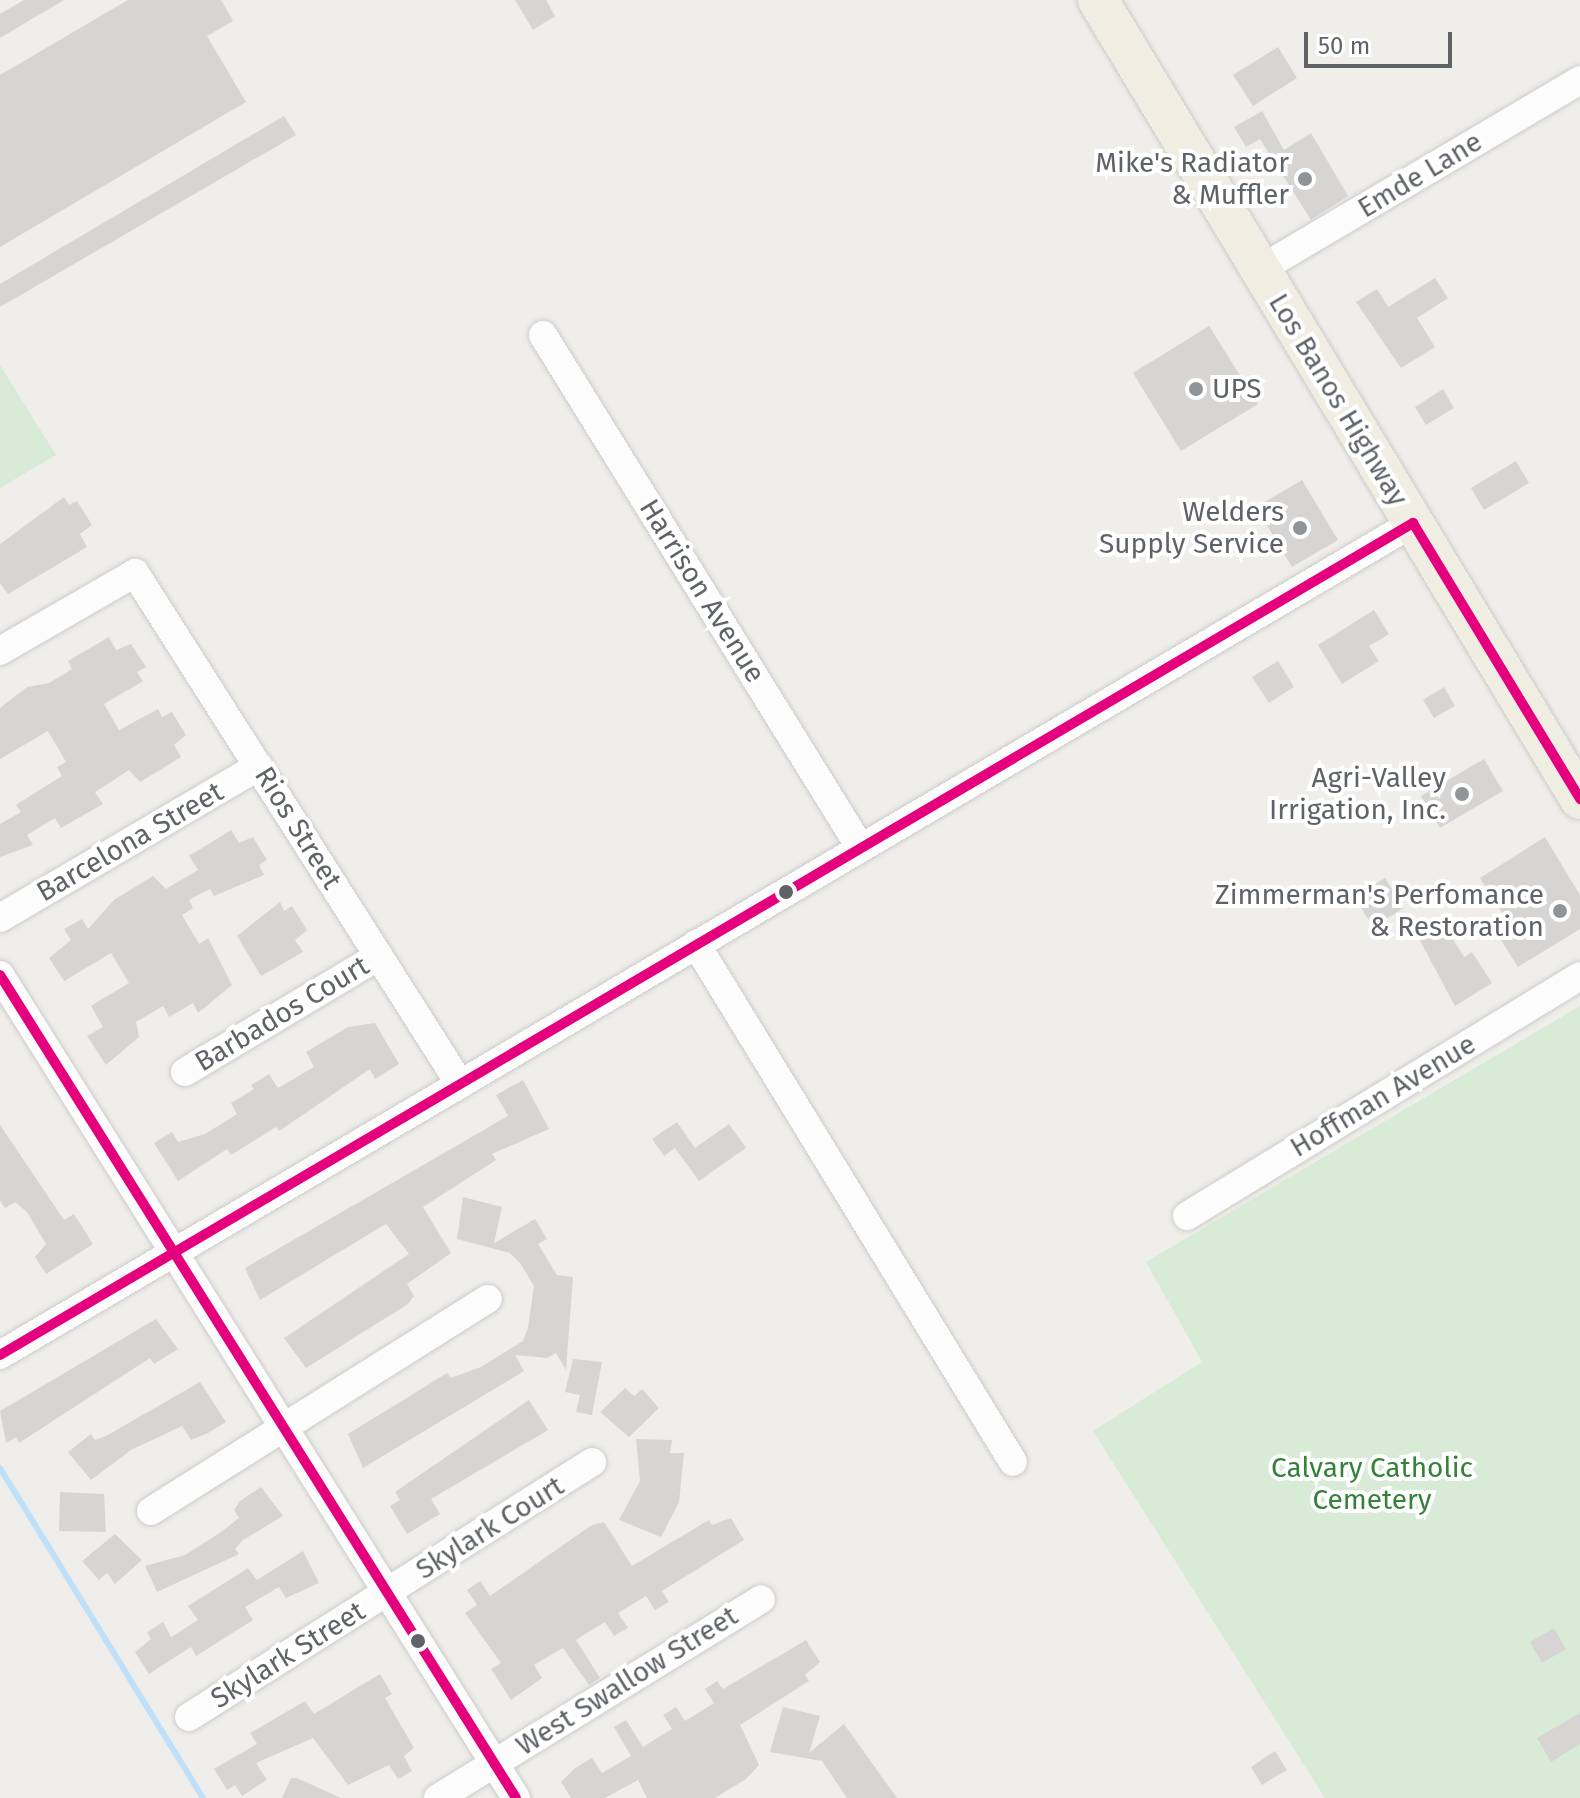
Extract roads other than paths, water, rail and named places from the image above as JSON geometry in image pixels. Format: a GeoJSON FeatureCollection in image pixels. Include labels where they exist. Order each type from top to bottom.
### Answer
{"type":"FeatureCollection","features":[{"type":"Feature","properties":{"kind":"highway","name":"Los Banos Highway"},"geometry":{"type":"LineString","coordinates":[[1098,0],[1580,799]]}},
{"type":"Feature","properties":{"kind":"street","name":"Emde Lane"},"geometry":{"type":"LineString","coordinates":[[1259,270],[1580,80]]}},
{"type":"Feature","properties":{"kind":"street","name":"Harrison Avenue"},"geometry":{"type":"LineString","coordinates":[[543,335],[860,847]]}},
{"type":"Feature","properties":{"kind":"street"},"geometry":{"type":"LineString","coordinates":[[0,1355],[1413,523]]}},
{"type":"Feature","properties":{"kind":"street","name":"Rios Street"},"geometry":{"type":"LineString","coordinates":[[0,651],[135,573],[460,1084]]}},
{"type":"Feature","properties":{"kind":"street","name":"Barcelona Street"},"geometry":{"type":"LineString","coordinates":[[0,918],[259,766]]}},
{"type":"Feature","properties":{"kind":"street"},"geometry":{"type":"LineString","coordinates":[[696,944],[1013,1462]]}},
{"type":"Feature","properties":{"kind":"street","name":"Barbados Court"},"geometry":{"type":"LineString","coordinates":[[185,1072],[379,956]]}},
{"type":"Feature","properties":{"kind":"street"},"geometry":{"type":"LineString","coordinates":[[0,975],[516,1798]]}},
{"type":"Feature","properties":{"kind":"street","name":"Hoffman Avenue"},"geometry":{"type":"LineString","coordinates":[[1187,1216],[1580,976]]}},
{"type":"Feature","properties":{"kind":"street"},"geometry":{"type":"LineString","coordinates":[[151,1511],[488,1299]]}},
{"type":"Feature","properties":{"kind":"street","name":"Skylark Court"},"geometry":{"type":"LineString","coordinates":[[387,1593],[592,1462]]}},
{"type":"Feature","properties":{"kind":"street","name":"Skylark Street"},"geometry":{"type":"LineString","coordinates":[[189,1717],[387,1593]]}},
{"type":"Feature","properties":{"kind":"street","name":"West Swallow Street"},"geometry":{"type":"LineString","coordinates":[[438,1798],[761,1599]]}},
{"type":"Feature","properties":{"kind":"waterway"},"geometry":{"type":"LineString","coordinates":[[0,1468],[203,1798]]}},
{"type":"Feature","properties":{"kind":"place","name":"Mike's Radiator & Muffler"},"geometry":{"type":"Point","coordinates":[1305,179]}},
{"type":"Feature","properties":{"kind":"place","name":"UPS"},"geometry":{"type":"Point","coordinates":[1196,389]}},
{"type":"Feature","properties":{"kind":"place","name":"Welders Supply Service"},"geometry":{"type":"Point","coordinates":[1300,528]}},
{"type":"Feature","properties":{"kind":"place","name":"Agri-Valley Irrigation, Inc."},"geometry":{"type":"Point","coordinates":[1462,794]}},
{"type":"Feature","properties":{"kind":"place","name":"Zimmerman's Perfomance & Restoration"},"geometry":{"type":"Point","coordinates":[1560,911]}},
{"type":"Feature","properties":{"kind":"park label","name":"Calvary Catholic Cemetery"},"geometry":{"type":"Point","coordinates":[1372,1484]}}]}
